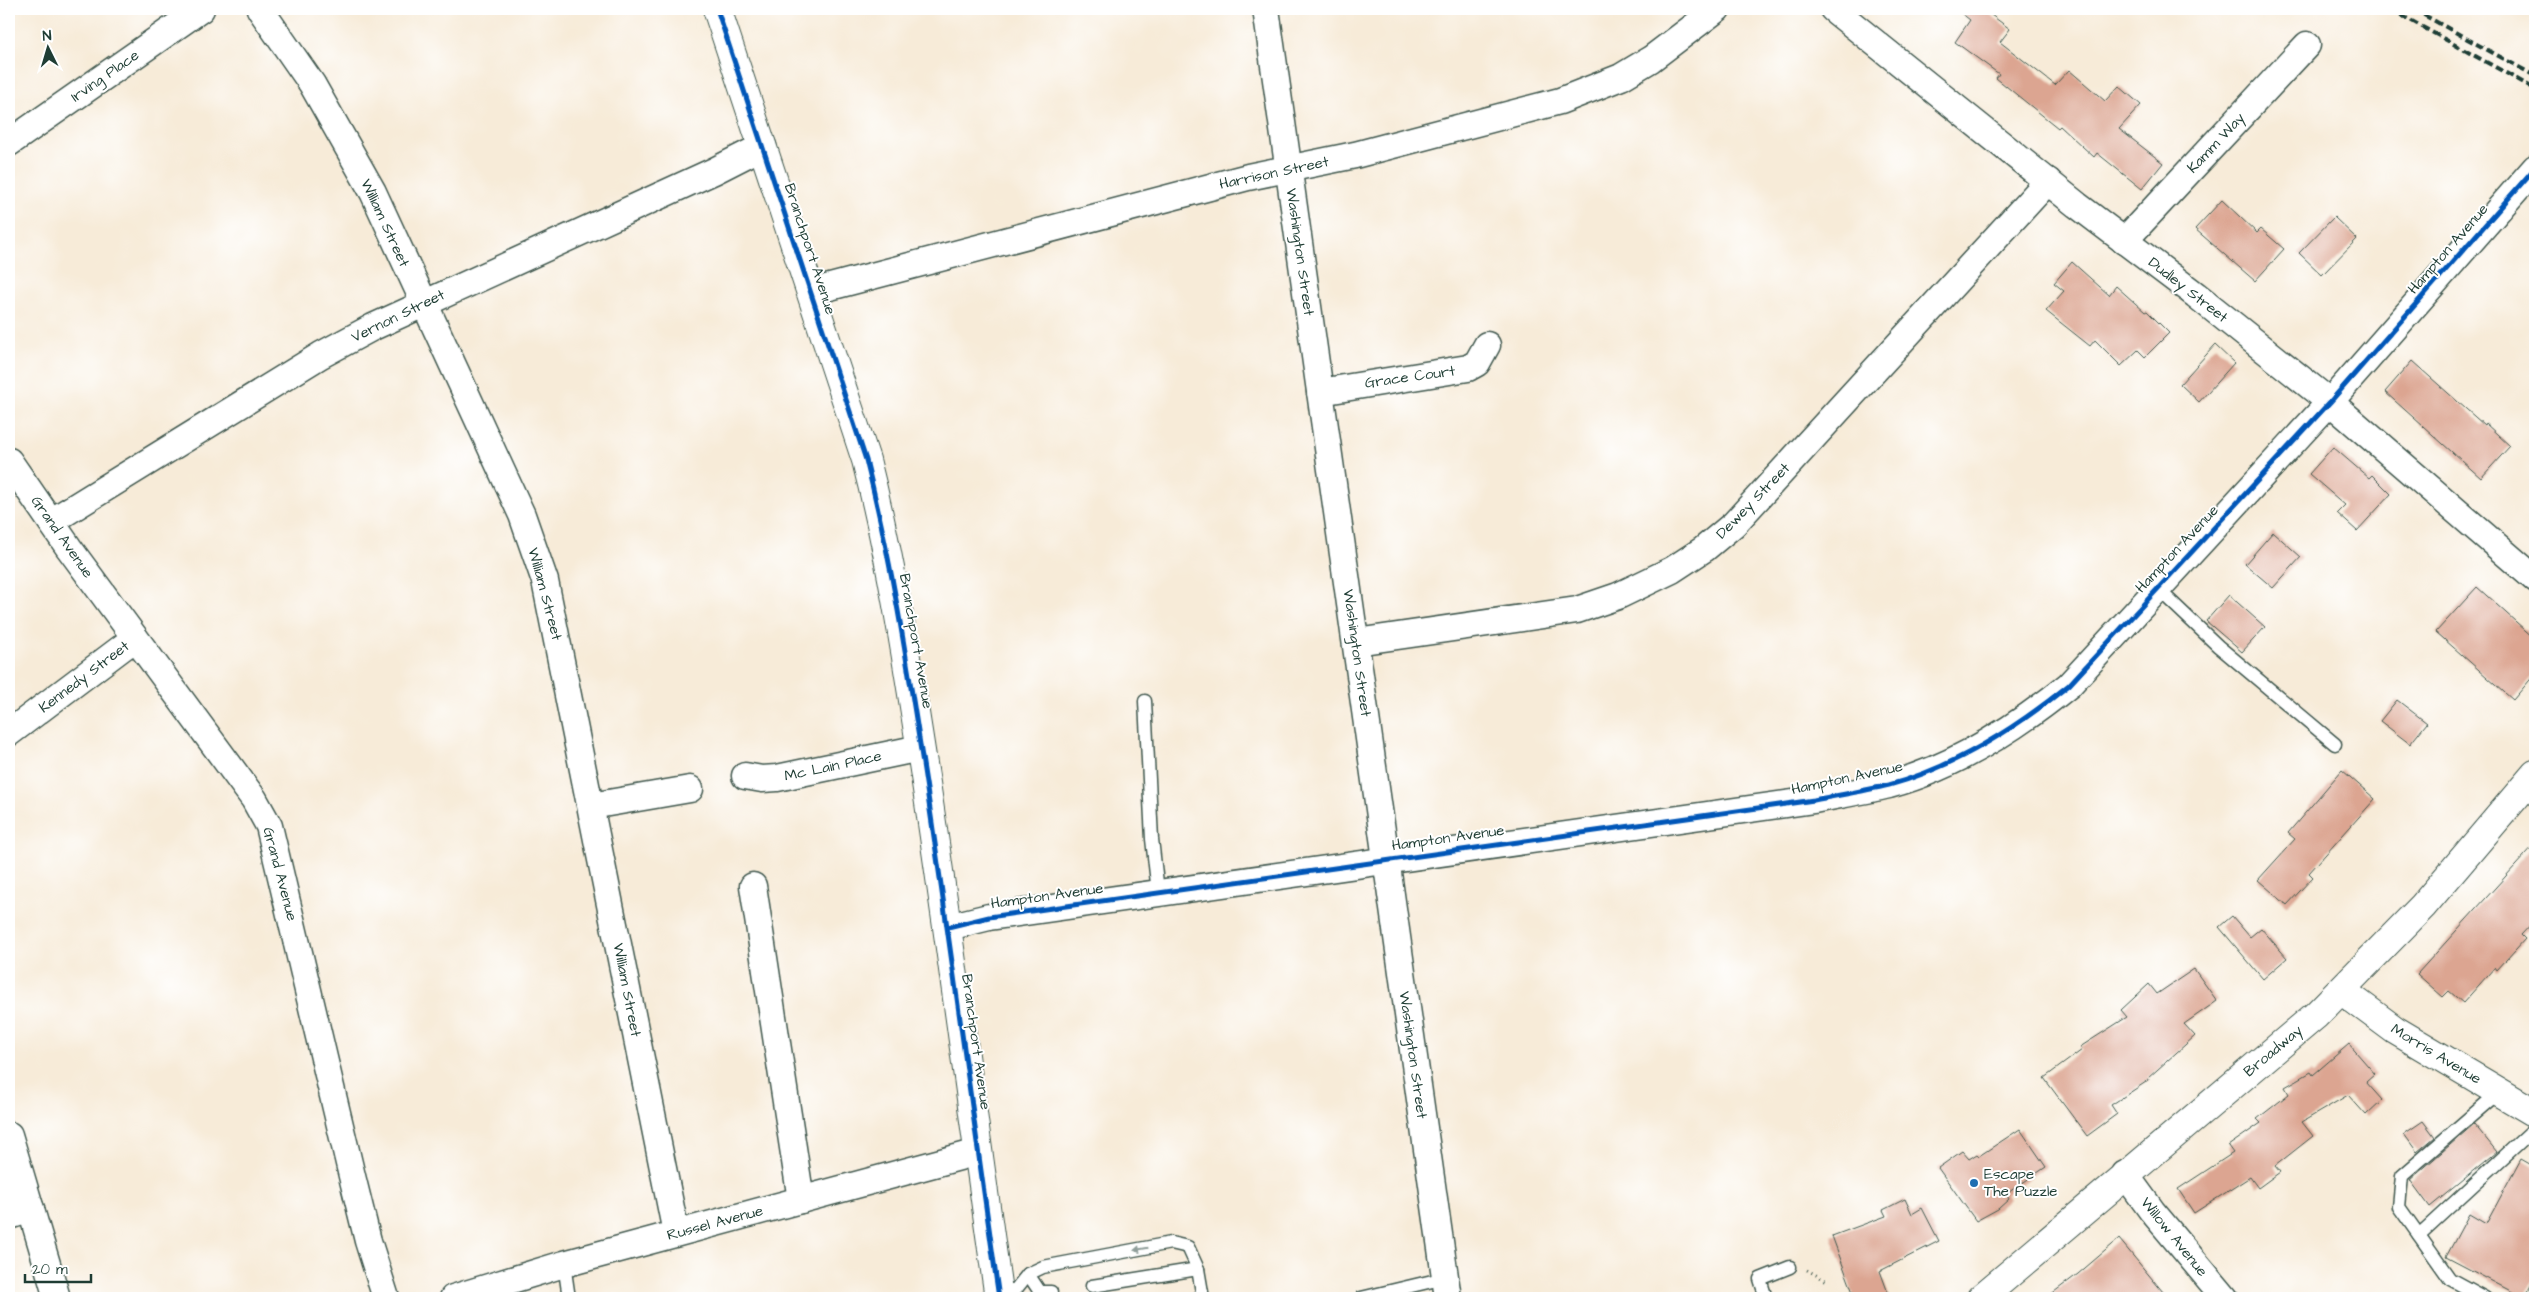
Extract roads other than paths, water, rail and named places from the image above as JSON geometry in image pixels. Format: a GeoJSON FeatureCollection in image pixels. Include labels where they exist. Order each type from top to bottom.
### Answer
{"type":"FeatureCollection","features":[{"type":"Feature","properties":{"kind":"street","name":"Irving Place"},"geometry":{"type":"LineString","coordinates":[[9,143],[200,9]]}},
{"type":"Feature","properties":{"kind":"street","name":"William Street"},"geometry":{"type":"LineString","coordinates":[[260,9],[312,84],[373,192],[522,516],[545,581],[676,1233]]}},
{"type":"Feature","properties":{"kind":"street","name":"Branchport Avenue"},"geometry":{"type":"LineString","coordinates":[[717,9],[866,460],[884,531],[948,927],[999,1296]]}},
{"type":"Feature","properties":{"kind":"street","name":"Washington Street"},"geometry":{"type":"LineString","coordinates":[[1266,9],[1447,1288]]}},
{"type":"Feature","properties":{"kind":"street","name":"Harrison Street"},"geometry":{"type":"LineString","coordinates":[[811,292],[1219,184],[1364,152],[1560,101],[1593,90],[1651,59],[1717,9]]}},
{"type":"Feature","properties":{"kind":"street","name":"Dudley Street"},"geometry":{"type":"LineString","coordinates":[[1834,9],[2048,181],[2330,402],[2535,579]]}},
{"type":"Feature","properties":{"kind":"street","name":"Kamm Way"},"geometry":{"type":"LineString","coordinates":[[2124,241],[2307,45]]}},
{"type":"Feature","properties":{"kind":"street","name":"Vernon Street"},"geometry":{"type":"LineString","coordinates":[[52,521],[321,355],[423,304],[714,171],[763,146]]}},
{"type":"Feature","properties":{"kind":"street","name":"Hampton Avenue"},"geometry":{"type":"LineString","coordinates":[[948,927],[989,917],[1158,892],[1814,800],[1890,784],[1923,774],[1958,758],[1993,739],[2042,707],[2069,685],[2330,402],[2535,168]]}},
{"type":"Feature","properties":{"kind":"street","name":"Dewey Street"},"geometry":{"type":"LineString","coordinates":[[1356,642],[1577,610],[1618,596],[1672,570],[1704,549],[1734,524],[2048,181]]}},
{"type":"Feature","properties":{"kind":"street","name":"Grace Court"},"geometry":{"type":"LineString","coordinates":[[1320,392],[1468,368],[1477,363],[1488,345]]}},
{"type":"Feature","properties":{"kind":"street","name":"Grand Avenue"},"geometry":{"type":"LineString","coordinates":[[13,477],[52,521],[135,638],[254,799],[269,826],[352,1176],[386,1298]]}},
{"type":"Feature","properties":{"kind":"street","name":"Kennedy Street"},"geometry":{"type":"LineString","coordinates":[[9,732],[135,638]]}},
{"type":"Feature","properties":{"kind":"street","name":"Mc Lain Place"},"geometry":{"type":"LineString","coordinates":[[745,776],[762,779],[777,778],[920,748]]}},
{"type":"Feature","properties":{"kind":"street","name":"Broadway"},"geometry":{"type":"LineString","coordinates":[[1981,1298],[2125,1174],[2316,1015],[2423,906],[2462,857],[2535,774]]}},
{"type":"Feature","properties":{"kind":"street"},"geometry":{"type":"LineString","coordinates":[[591,806],[690,789]]}},
{"type":"Feature","properties":{"kind":"street"},"geometry":{"type":"LineString","coordinates":[[753,886],[801,1200]]}},
{"type":"Feature","properties":{"kind":"street","name":"Morris Avenue"},"geometry":{"type":"LineString","coordinates":[[2341,990],[2395,1030],[2531,1112]]}},
{"type":"Feature","properties":{"kind":"street"},"geometry":{"type":"LineString","coordinates":[[9,1135],[20,1212],[57,1298]]}},
{"type":"Feature","properties":{"kind":"street","name":"Russel Avenue"},"geometry":{"type":"LineString","coordinates":[[453,1298],[564,1264],[978,1152]]}},
{"type":"Feature","properties":{"kind":"street","name":"Willow Avenue"},"geometry":{"type":"LineString","coordinates":[[2125,1174],[2152,1211],[2225,1298]]}},
{"type":"Feature","properties":{"kind":"lane"},"geometry":{"type":"LineString","coordinates":[[2158,589],[2218,646],[2335,744]]}},
{"type":"Feature","properties":{"kind":"lane"},"geometry":{"type":"LineString","coordinates":[[1146,700],[1152,839],[1158,892]]}},
{"type":"Feature","properties":{"kind":"lane"},"geometry":{"type":"LineString","coordinates":[[2485,1298],[2450,1279],[2399,1207],[2402,1176],[2499,1092]]}},
{"type":"Feature","properties":{"kind":"lane"},"geometry":{"type":"LineString","coordinates":[[2419,1235],[2531,1112]]}},
{"type":"Feature","properties":{"kind":"lane"},"geometry":{"type":"LineString","coordinates":[[999,1296],[1016,1290],[1028,1274],[1043,1267],[1171,1243],[1188,1246],[1198,1269],[1203,1298]]}},
{"type":"Feature","properties":{"kind":"lane"},"geometry":{"type":"LineString","coordinates":[[564,1264],[569,1298]]}},
{"type":"Feature","properties":{"kind":"lane"},"geometry":{"type":"LineString","coordinates":[[1766,1298],[1760,1279],[1790,1267]]}},
{"type":"Feature","properties":{"kind":"lane"},"geometry":{"type":"LineString","coordinates":[[1092,1286],[1198,1269]]}},
{"type":"Feature","properties":{"kind":"lane"},"geometry":{"type":"LineString","coordinates":[[1028,1274],[1040,1292],[1051,1292]]}},
{"type":"Feature","properties":{"kind":"lane"},"geometry":{"type":"LineString","coordinates":[[1361,1298],[1447,1288]]}},
{"type":"Feature","properties":{"kind":"railway"},"geometry":{"type":"LineString","coordinates":[[2390,9],[2535,89]]}},
{"type":"Feature","properties":{"kind":"railway"},"geometry":{"type":"LineString","coordinates":[[2413,9],[2535,76]]}},
{"type":"Feature","properties":{"kind":"place","name":"Escape The Puzzle"},"geometry":{"type":"Point","coordinates":[1974,1183]}}]}
